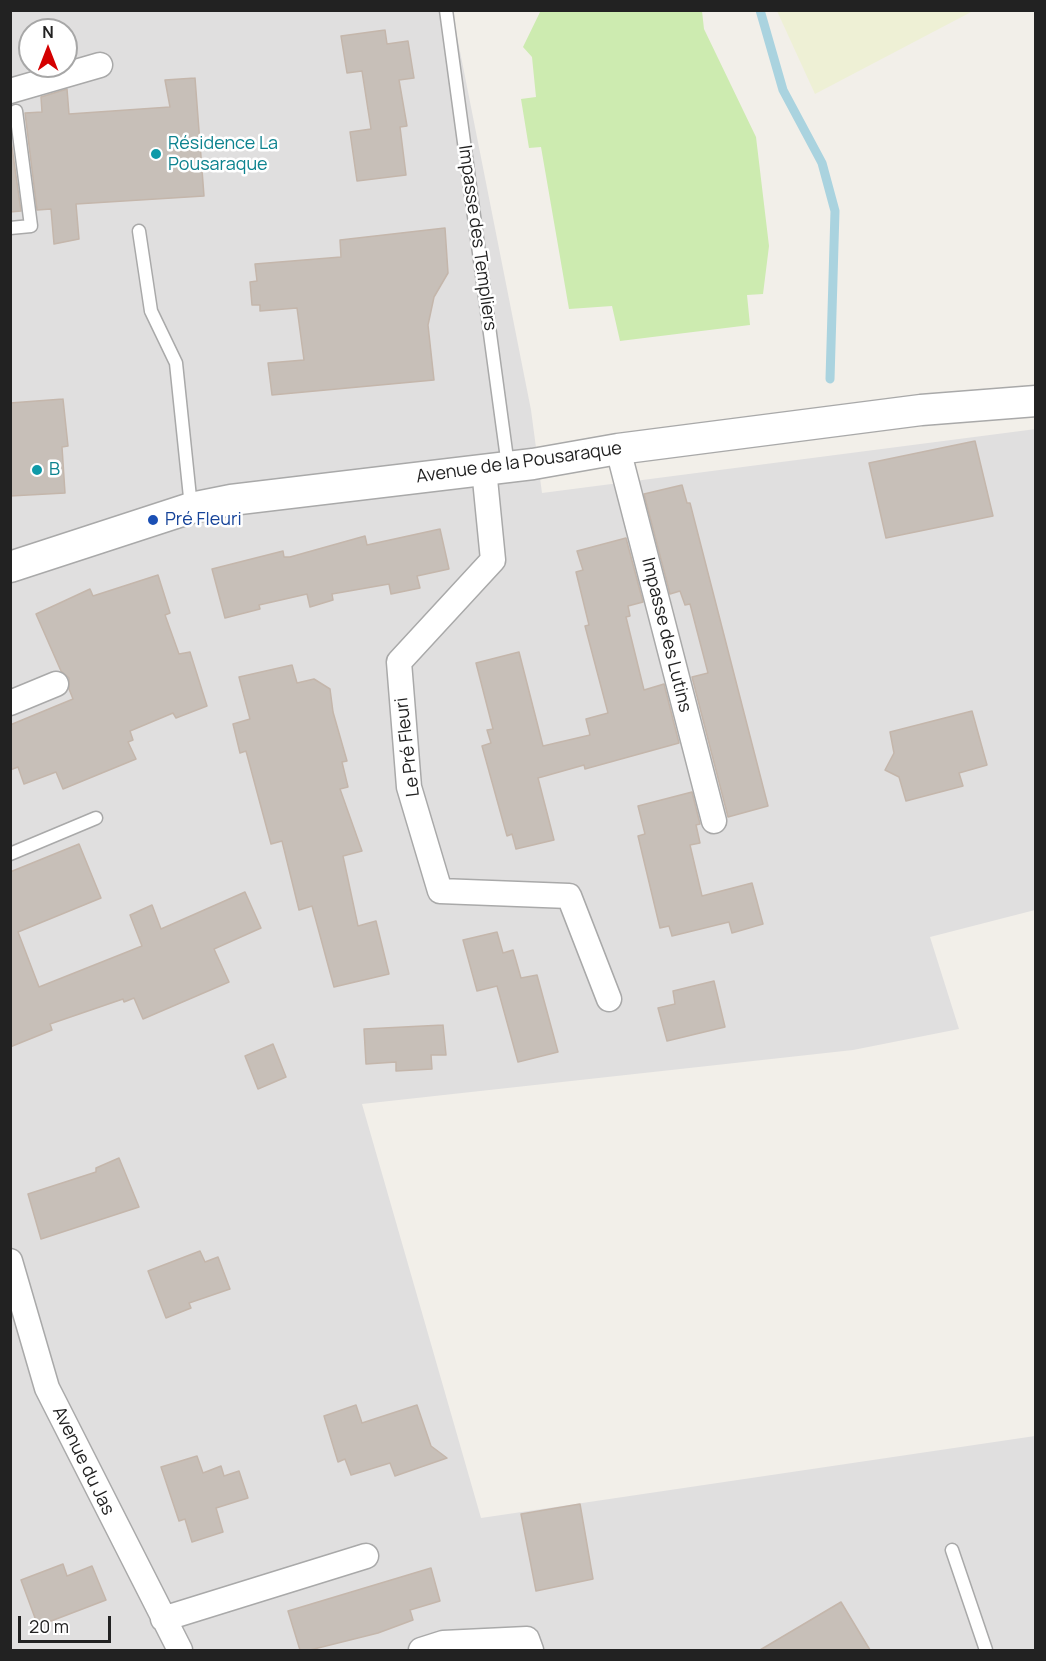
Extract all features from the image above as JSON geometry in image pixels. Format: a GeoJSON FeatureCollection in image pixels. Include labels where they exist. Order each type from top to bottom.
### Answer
{"type":"FeatureCollection","features":[{"type":"Feature","properties":{"kind":"street"},"geometry":{"type":"LineString","coordinates":[[13,101],[100,65]]}},
{"type":"Feature","properties":{"kind":"street","name":"Avenue de la Pousaraque"},"geometry":{"type":"LineString","coordinates":[[10,567],[191,508],[231,500],[496,468],[618,449],[921,410],[1035,401]]}},
{"type":"Feature","properties":{"kind":"street","name":"Impasse des Lutins"},"geometry":{"type":"LineString","coordinates":[[618,449],[714,821]]}},
{"type":"Feature","properties":{"kind":"street","name":"Le Pré Fleuri"},"geometry":{"type":"LineString","coordinates":[[496,468],[493,560],[399,662],[409,787],[440,891],[568,896],[609,999]]}},
{"type":"Feature","properties":{"kind":"street"},"geometry":{"type":"LineString","coordinates":[[10,703],[56,684]]}},
{"type":"Feature","properties":{"kind":"street","name":"Avenue du Jas"},"geometry":{"type":"LineString","coordinates":[[10,1262],[47,1388],[180,1650]]}},
{"type":"Feature","properties":{"kind":"street"},"geometry":{"type":"LineString","coordinates":[[163,1619],[366,1556]]}},
{"type":"Feature","properties":{"kind":"street"},"geometry":{"type":"LineString","coordinates":[[421,1650],[444,1643],[527,1639],[531,1650]]}},
{"type":"Feature","properties":{"kind":"lane","name":"Impasse des Templiers"},"geometry":{"type":"LineString","coordinates":[[446,10],[496,468]]}},
{"type":"Feature","properties":{"kind":"lane"},"geometry":{"type":"LineString","coordinates":[[10,228],[31,226],[13,101]]}},
{"type":"Feature","properties":{"kind":"lane"},"geometry":{"type":"LineString","coordinates":[[139,231],[151,311],[176,363],[191,508]]}},
{"type":"Feature","properties":{"kind":"lane"},"geometry":{"type":"LineString","coordinates":[[10,854],[96,818]]}},
{"type":"Feature","properties":{"kind":"lane"},"geometry":{"type":"LineString","coordinates":[[952,1550],[986,1650]]}},
{"type":"Feature","properties":{"kind":"shaded area"},"geometry":{"type":"Polygon","coordinates":[[[11,11],[452,11],[531,410],[542,493],[1036,429],[1035,910],[930,937],[959,1029],[853,1050],[362,1104],[481,1518],[1035,1436],[1035,1650],[11,1650],[11,11]]]}},
{"type":"Feature","properties":{"kind":"green space"},"geometry":{"type":"Polygon","coordinates":[[[541,10],[702,11],[704,29],[756,137],[769,246],[763,294],[747,295],[750,325],[620,341],[612,306],[569,309],[541,147],[529,148],[521,99],[536,97],[532,57],[523,47],[541,10]]]}},
{"type":"Feature","properties":{"kind":"green space"},"geometry":{"type":"Polygon","coordinates":[[[777,11],[973,11],[815,94],[777,11]]]}},
{"type":"Feature","properties":{"kind":"building"},"geometry":{"type":"Polygon","coordinates":[[[385,30],[387,44],[408,41],[414,78],[399,80],[407,126],[400,127],[406,175],[357,181],[350,132],[371,129],[362,71],[347,73],[341,36],[385,30]]]}},
{"type":"Feature","properties":{"kind":"building"},"geometry":{"type":"Polygon","coordinates":[[[195,78],[204,196],[76,204],[79,239],[54,244],[51,209],[37,210],[25,113],[42,112],[41,97],[67,89],[69,114],[170,107],[165,80],[195,78]]]}},
{"type":"Feature","properties":{"kind":"building"},"geometry":{"type":"Polygon","coordinates":[[[10,133],[21,211],[10,212],[10,133]]]}},
{"type":"Feature","properties":{"kind":"building"},"geometry":{"type":"Polygon","coordinates":[[[445,228],[448,273],[434,297],[428,325],[434,380],[272,395],[268,363],[304,360],[297,308],[260,311],[260,305],[252,305],[250,282],[257,281],[255,264],[341,257],[340,240],[445,228]]]}},
{"type":"Feature","properties":{"kind":"building","name":"B"},"geometry":{"type":"Polygon","coordinates":[[[63,399],[68,446],[62,447],[65,493],[10,496],[10,403],[63,399]]]}},
{"type":"Feature","properties":{"kind":"building"},"geometry":{"type":"Polygon","coordinates":[[[975,441],[993,516],[886,538],[869,463],[975,441]]]}},
{"type":"Feature","properties":{"kind":"building"},"geometry":{"type":"Polygon","coordinates":[[[682,485],[687,503],[690,503],[768,806],[728,817],[692,677],[708,673],[690,604],[685,605],[680,591],[670,594],[644,494],[682,485]]]}},
{"type":"Feature","properties":{"kind":"building"},"geometry":{"type":"Polygon","coordinates":[[[440,529],[449,569],[417,576],[420,588],[391,594],[389,584],[332,594],[333,600],[310,607],[307,594],[259,605],[260,609],[225,618],[212,569],[283,551],[284,557],[290,557],[365,536],[367,545],[440,529]]]}},
{"type":"Feature","properties":{"kind":"building"},"geometry":{"type":"Polygon","coordinates":[[[626,538],[643,602],[628,606],[630,616],[626,617],[644,690],[664,684],[679,743],[585,769],[584,765],[538,778],[554,840],[516,849],[512,834],[507,836],[482,746],[491,743],[487,730],[493,729],[476,663],[519,652],[543,746],[590,735],[586,719],[608,713],[585,626],[589,625],[576,572],[583,570],[577,551],[626,538]]]}},
{"type":"Feature","properties":{"kind":"building"},"geometry":{"type":"Polygon","coordinates":[[[158,575],[170,613],[165,615],[179,654],[190,652],[207,706],[176,718],[173,713],[130,731],[133,740],[128,742],[136,759],[63,789],[56,772],[24,784],[18,767],[10,770],[10,725],[73,699],[69,689],[69,678],[61,671],[36,614],[90,589],[93,596],[158,575]]]}},
{"type":"Feature","properties":{"kind":"building"},"geometry":{"type":"Polygon","coordinates":[[[292,665],[297,683],[314,679],[330,689],[333,712],[347,761],[342,762],[348,787],[340,789],[362,851],[343,856],[358,926],[376,921],[389,974],[334,987],[312,906],[299,910],[282,841],[271,844],[246,751],[240,753],[233,724],[250,719],[239,677],[292,665]]]}},
{"type":"Feature","properties":{"kind":"building"},"geometry":{"type":"Polygon","coordinates":[[[972,711],[987,765],[959,773],[963,786],[906,801],[899,777],[885,770],[894,753],[890,732],[972,711]]]}},
{"type":"Feature","properties":{"kind":"building"},"geometry":{"type":"Polygon","coordinates":[[[692,792],[700,824],[696,825],[700,843],[690,845],[702,896],[752,883],[763,924],[732,933],[729,922],[672,936],[669,926],[660,928],[638,836],[645,834],[638,806],[692,792]]]}},
{"type":"Feature","properties":{"kind":"building"},"geometry":{"type":"Polygon","coordinates":[[[79,844],[101,898],[18,932],[39,987],[142,946],[130,915],[152,905],[161,929],[245,892],[261,928],[214,949],[229,982],[143,1019],[134,998],[124,1002],[123,999],[50,1024],[52,1030],[10,1047],[10,872],[79,844]]]}},
{"type":"Feature","properties":{"kind":"building"},"geometry":{"type":"Polygon","coordinates":[[[497,932],[503,953],[513,950],[521,978],[537,975],[558,1052],[518,1062],[497,986],[477,991],[463,940],[497,932]]]}},
{"type":"Feature","properties":{"kind":"building"},"geometry":{"type":"Polygon","coordinates":[[[714,981],[725,1027],[667,1041],[658,1008],[675,1004],[673,991],[714,981]]]}},
{"type":"Feature","properties":{"kind":"building"},"geometry":{"type":"Polygon","coordinates":[[[443,1025],[446,1055],[431,1055],[432,1069],[396,1071],[396,1062],[366,1064],[364,1029],[443,1025]]]}},
{"type":"Feature","properties":{"kind":"building"},"geometry":{"type":"Polygon","coordinates":[[[273,1044],[286,1077],[258,1089],[245,1056],[273,1044]]]}},
{"type":"Feature","properties":{"kind":"building"},"geometry":{"type":"Polygon","coordinates":[[[119,1158],[139,1207],[41,1239],[28,1194],[96,1172],[96,1168],[119,1158]]]}},
{"type":"Feature","properties":{"kind":"building"},"geometry":{"type":"Polygon","coordinates":[[[200,1251],[205,1262],[218,1257],[230,1289],[189,1303],[191,1308],[166,1318],[148,1271],[200,1251]]]}},
{"type":"Feature","properties":{"kind":"building"},"geometry":{"type":"Polygon","coordinates":[[[356,1405],[362,1423],[417,1405],[431,1446],[447,1458],[395,1476],[390,1463],[351,1475],[345,1459],[338,1462],[324,1416],[356,1405]]]}},
{"type":"Feature","properties":{"kind":"building"},"geometry":{"type":"Polygon","coordinates":[[[197,1456],[203,1473],[221,1466],[224,1476],[239,1471],[248,1498],[216,1508],[223,1532],[192,1542],[185,1519],[179,1521],[161,1467],[197,1456]]]}},
{"type":"Feature","properties":{"kind":"building"},"geometry":{"type":"Polygon","coordinates":[[[580,1504],[593,1579],[536,1591],[521,1514],[580,1504]]]}},
{"type":"Feature","properties":{"kind":"building"},"geometry":{"type":"Polygon","coordinates":[[[63,1564],[67,1576],[92,1566],[106,1600],[38,1626],[21,1580],[63,1564]]]}},
{"type":"Feature","properties":{"kind":"building"},"geometry":{"type":"Polygon","coordinates":[[[431,1568],[440,1601],[410,1610],[413,1620],[378,1633],[310,1650],[300,1650],[288,1611],[431,1568]]]}},
{"type":"Feature","properties":{"kind":"building"},"geometry":{"type":"Polygon","coordinates":[[[841,1602],[870,1650],[760,1650],[841,1602]]]}},
{"type":"Feature","properties":{"kind":"waterway"},"geometry":{"type":"LineString","coordinates":[[760,10],[783,90],[822,163],[835,211],[830,379]]}},
{"type":"Feature","properties":{"kind":"place","name":"Résidence La Pousaraque"},"geometry":{"type":"Point","coordinates":[156,154]}},
{"type":"Feature","properties":{"kind":"place","name":"B"},"geometry":{"type":"Point","coordinates":[37,470]}},
{"type":"Feature","properties":{"kind":"place","name":"Pré Fleuri"},"geometry":{"type":"Point","coordinates":[153,520]}}]}
